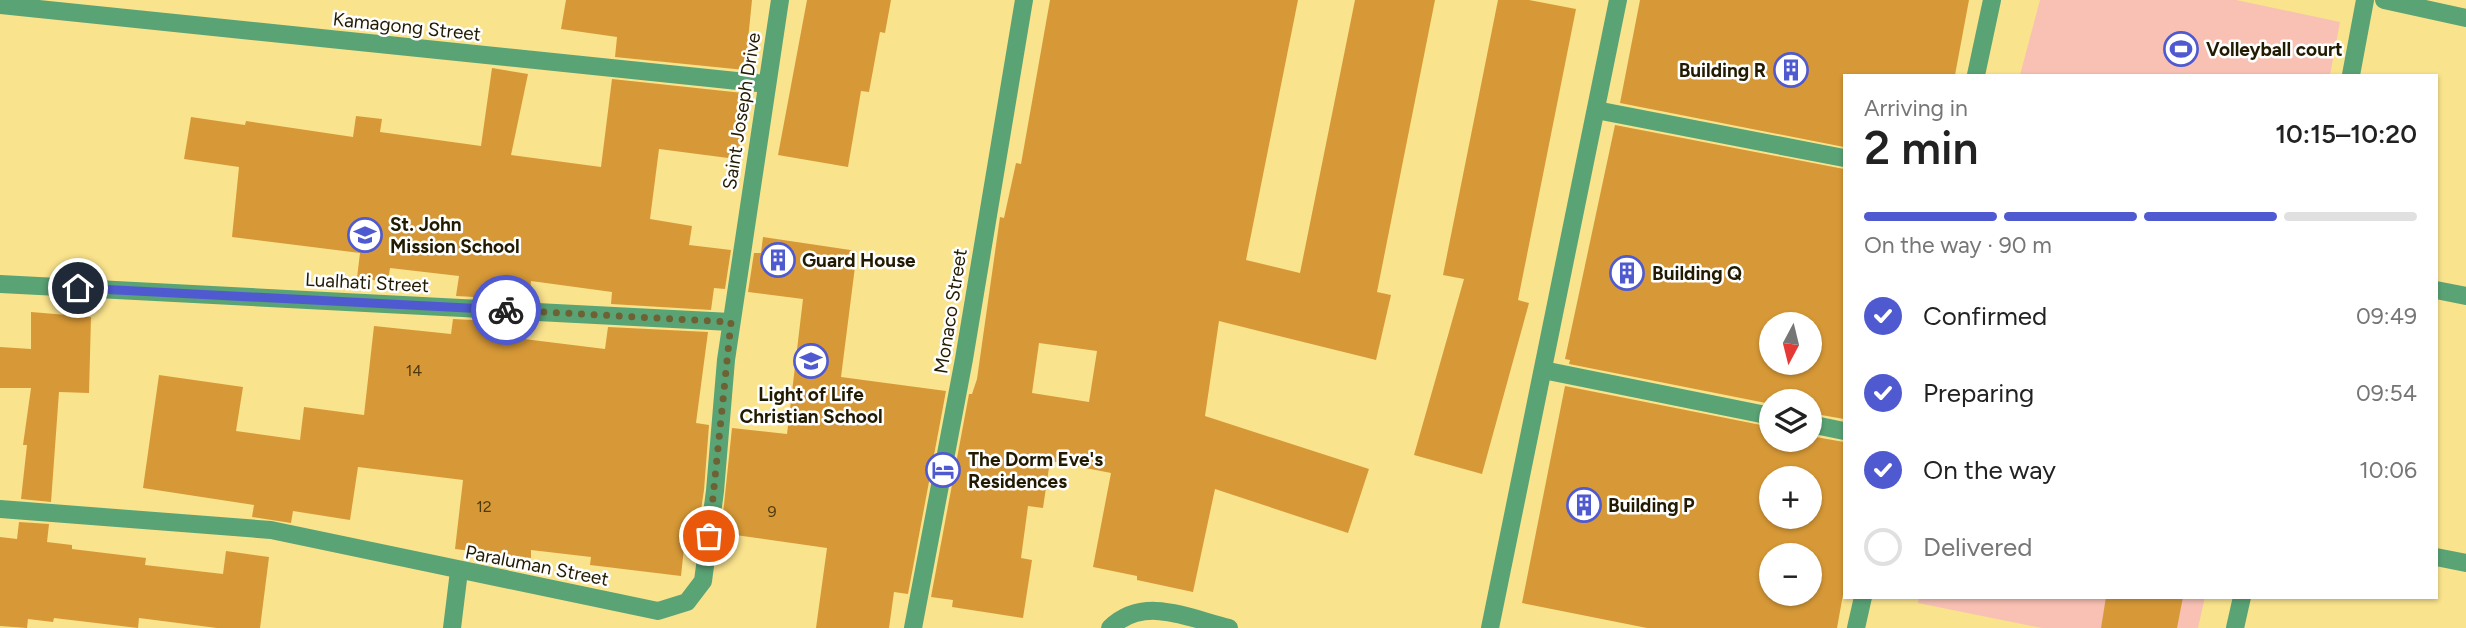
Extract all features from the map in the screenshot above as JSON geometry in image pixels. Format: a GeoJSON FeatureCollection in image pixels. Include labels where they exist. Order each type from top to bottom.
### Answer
{"type":"FeatureCollection","features":[{"type":"Feature","properties":{"kind":"street","name":"Saint Joseph Drive"},"geometry":{"type":"LineString","coordinates":[[743,229],[780,0]]}},
{"type":"Feature","properties":{"kind":"street","name":"Monaco Street"},"geometry":{"type":"LineString","coordinates":[[913,628],[964,359],[1024,0]]}},
{"type":"Feature","properties":{"kind":"street"},"geometry":{"type":"LineString","coordinates":[[1495,627],[1543,370],[1618,0]]}},
{"type":"Feature","properties":{"kind":"street"},"geometry":{"type":"LineString","coordinates":[[1976,74],[1992,0]]}},
{"type":"Feature","properties":{"kind":"street"},"geometry":{"type":"LineString","coordinates":[[2351,74],[2365,0]]}},
{"type":"Feature","properties":{"kind":"street"},"geometry":{"type":"LineString","coordinates":[[2384,0],[2466,18]]}},
{"type":"Feature","properties":{"kind":"street","name":"Kamagong Street"},"geometry":{"type":"LineString","coordinates":[[0,5],[102,8],[767,84]]}},
{"type":"Feature","properties":{"kind":"street"},"geometry":{"type":"LineString","coordinates":[[1596,110],[1843,158]]}},
{"type":"Feature","properties":{"kind":"street","name":"Paraluman Street"},"geometry":{"type":"LineString","coordinates":[[0,509],[271,530],[658,611],[687,603],[703,581],[743,229]]}},
{"type":"Feature","properties":{"kind":"street","name":"Lualhati Street"},"geometry":{"type":"LineString","coordinates":[[0,284],[731,322]]}},
{"type":"Feature","properties":{"kind":"street"},"geometry":{"type":"LineString","coordinates":[[2438,290],[2466,296]]}},
{"type":"Feature","properties":{"kind":"street"},"geometry":{"type":"LineString","coordinates":[[1543,370],[1759,414]]}},
{"type":"Feature","properties":{"kind":"street"},"geometry":{"type":"LineString","coordinates":[[1822,426],[1843,431]]}},
{"type":"Feature","properties":{"kind":"street"},"geometry":{"type":"LineString","coordinates":[[2438,557],[2466,563]]}},
{"type":"Feature","properties":{"kind":"street"},"geometry":{"type":"LineString","coordinates":[[452,628],[459,570]]}},
{"type":"Feature","properties":{"kind":"street"},"geometry":{"type":"LineString","coordinates":[[1856,628],[1863,599]]}},
{"type":"Feature","properties":{"kind":"street"},"geometry":{"type":"LineString","coordinates":[[2235,628],[2242,599]]}},
{"type":"Feature","properties":{"kind":"street"},"geometry":{"type":"LineString","coordinates":[[1110,628],[1124,615],[1141,609],[1229,628]]}},
{"type":"Feature","properties":{"kind":"shaded area","name":"Volleyball court"},"geometry":{"type":"Polygon","coordinates":[[[2040,0],[2236,0],[2340,22],[2330,74],[2020,74],[2040,0]]]}},
{"type":"Feature","properties":{"kind":"shaded area"},"geometry":{"type":"Polygon","coordinates":[[[1919,599],[2205,599],[2198,628],[2042,628],[1918,603],[1919,599]]]}},
{"type":"Feature","properties":{"kind":"building"},"geometry":{"type":"Polygon","coordinates":[[[566,0],[752,0],[745,70],[615,57],[617,37],[561,29],[566,0]]]}},
{"type":"Feature","properties":{"kind":"building"},"geometry":{"type":"Polygon","coordinates":[[[807,0],[891,0],[885,33],[880,32],[869,92],[861,91],[848,167],[778,155],[807,0]]]}},
{"type":"Feature","properties":{"kind":"building"},"geometry":{"type":"Polygon","coordinates":[[[1050,0],[1298,0],[1246,260],[1300,273],[1355,0],[1435,0],[1377,292],[1391,295],[1376,360],[1219,321],[1205,416],[1369,469],[1348,533],[1215,489],[1193,592],[1137,580],[1137,576],[1093,567],[1111,473],[1050,461],[1043,508],[1028,506],[1021,558],[1032,560],[1023,618],[952,607],[953,600],[931,597],[969,394],[972,394],[977,379],[1000,217],[1004,218],[1016,163],[1021,164],[1050,0]],[[1039,343],[1032,393],[1089,402],[1097,351],[1039,343]]]}},
{"type":"Feature","properties":{"kind":"building"},"geometry":{"type":"Polygon","coordinates":[[[1498,0],[1529,0],[1576,9],[1518,300],[1529,303],[1482,474],[1414,455],[1464,279],[1443,275],[1498,0]]]}},
{"type":"Feature","properties":{"kind":"building","name":"Building R"},"geometry":{"type":"Polygon","coordinates":[[[1640,0],[1969,0],[1955,74],[1843,74],[1843,147],[1620,103],[1640,0]]]}},
{"type":"Feature","properties":{"kind":"building"},"geometry":{"type":"Polygon","coordinates":[[[492,68],[528,74],[511,155],[601,167],[612,79],[743,93],[740,148],[737,148],[736,159],[659,149],[650,219],[692,226],[689,245],[731,250],[725,289],[714,288],[711,310],[611,304],[612,292],[531,281],[529,300],[456,296],[459,276],[390,268],[388,282],[357,278],[360,253],[232,237],[239,167],[184,159],[191,117],[245,125],[246,121],[353,137],[356,116],[382,119],[380,132],[481,146],[492,68]]]}},
{"type":"Feature","properties":{"kind":"building","name":"Building Q"},"geometry":{"type":"Polygon","coordinates":[[[1615,125],[1843,169],[1843,419],[1822,415],[1822,389],[1759,389],[1759,402],[1569,364],[1570,360],[1565,359],[1615,125]]]}},
{"type":"Feature","properties":{"kind":"building"},"geometry":{"type":"Polygon","coordinates":[[[763,237],[857,251],[841,377],[946,391],[908,594],[894,592],[889,628],[816,628],[827,548],[721,533],[732,428],[787,434],[803,299],[748,292],[754,253],[761,253],[763,237]]]}},
{"type":"Feature","properties":{"kind":"building"},"geometry":{"type":"Polygon","coordinates":[[[31,312],[91,317],[89,393],[59,392],[51,502],[21,499],[27,445],[23,445],[31,388],[0,388],[0,347],[31,349],[31,312]]]}},
{"type":"Feature","properties":{"kind":"building"},"geometry":{"type":"Polygon","coordinates":[[[453,319],[526,323],[524,339],[605,349],[608,327],[708,332],[696,423],[709,425],[704,490],[698,530],[686,529],[681,576],[590,565],[591,557],[531,550],[531,558],[455,549],[463,480],[358,467],[350,520],[293,511],[291,523],[252,517],[254,505],[143,488],[159,375],[243,387],[236,431],[300,440],[304,407],[364,415],[374,326],[451,334],[453,319]]]}},
{"type":"Feature","properties":{"kind":"building","name":"Building P"},"geometry":{"type":"Polygon","coordinates":[[[1565,386],[1759,425],[1759,452],[1822,452],[1822,438],[1843,442],[1843,595],[1837,628],[1647,628],[1522,603],[1565,386]]]}},
{"type":"Feature","properties":{"kind":"building"},"geometry":{"type":"Polygon","coordinates":[[[19,522],[49,524],[47,542],[72,545],[72,549],[146,558],[145,565],[223,574],[226,551],[269,557],[260,628],[217,628],[139,618],[138,628],[54,618],[53,622],[28,619],[27,628],[0,626],[0,537],[17,539],[19,522]]]}},
{"type":"Feature","properties":{"kind":"building"},"geometry":{"type":"Polygon","coordinates":[[[2106,599],[2183,599],[2177,628],[2101,628],[2106,599]]]}},
{"type":"Feature","properties":{"kind":"way so far"},"geometry":{"type":"LineString","coordinates":[[506,310],[731,322],[709,536]]}},
{"type":"Feature","properties":{"kind":"place","name":"Volleyball court"},"geometry":{"type":"Point","coordinates":[2181,49]}},
{"type":"Feature","properties":{"kind":"place","name":"Building R"},"geometry":{"type":"Point","coordinates":[1791,70]}},
{"type":"Feature","properties":{"kind":"place","name":"St. John Mission School"},"geometry":{"type":"Point","coordinates":[365,235]}},
{"type":"Feature","properties":{"kind":"place","name":"Guard House"},"geometry":{"type":"Point","coordinates":[778,260]}},
{"type":"Feature","properties":{"kind":"place","name":"Building Q"},"geometry":{"type":"Point","coordinates":[1627,273]}},
{"type":"Feature","properties":{"kind":"place","name":"Light of Life Christian School"},"geometry":{"type":"Point","coordinates":[811,361]}},
{"type":"Feature","properties":{"kind":"place","name":"The Dorm Eve's Residences"},"geometry":{"type":"Point","coordinates":[943,470]}},
{"type":"Feature","properties":{"kind":"place","name":"Building P"},"geometry":{"type":"Point","coordinates":[1584,505]}},
{"type":"Feature","properties":{"kind":"route"},"geometry":{"type":"LineString","coordinates":[[78,288],[506,310]]}}]}
